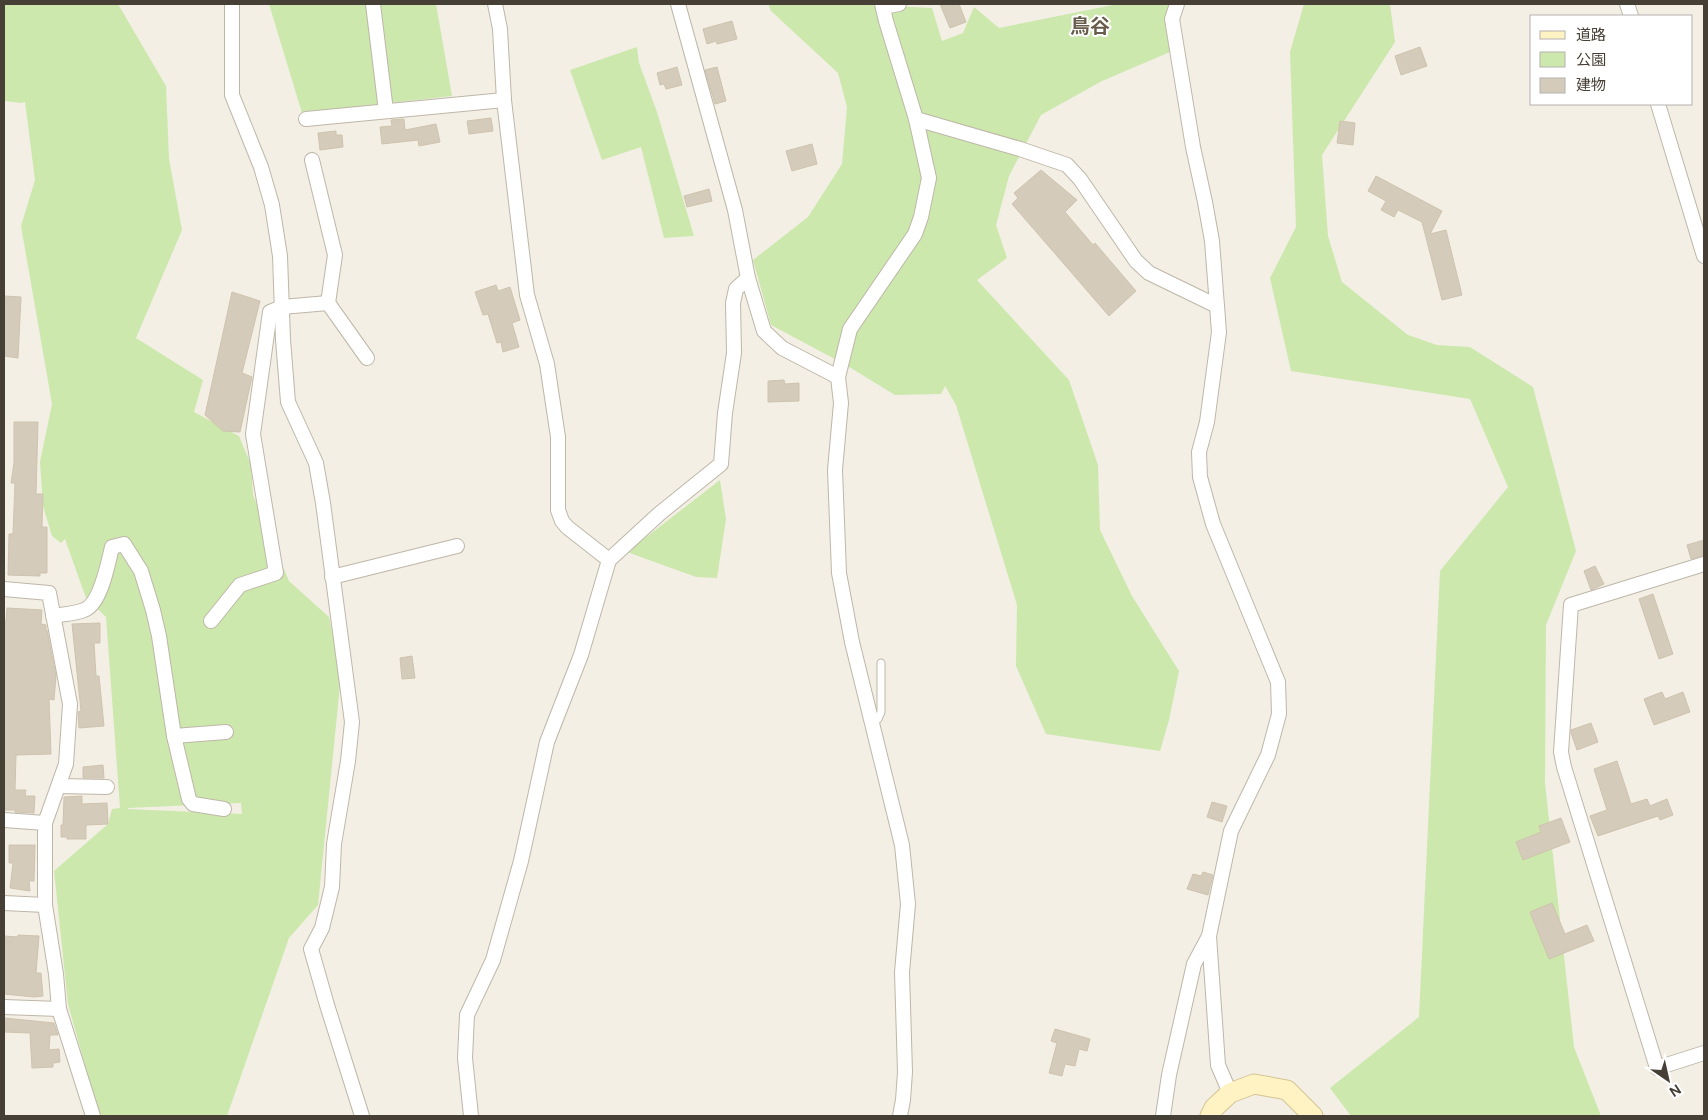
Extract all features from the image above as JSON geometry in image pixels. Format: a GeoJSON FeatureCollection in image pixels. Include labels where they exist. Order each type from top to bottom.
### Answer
{"type":"FeatureCollection","features":[{"type":"Feature","properties":{"kind":"street"},"geometry":{"type":"LineString","coordinates":[[232,4],[232,95],[261,167],[272,205],[280,256],[288,402],[316,463],[352,722],[348,760],[334,844],[332,886],[322,928],[311,948],[362,1116]]}},
{"type":"Feature","properties":{"kind":"street"},"geometry":{"type":"LineString","coordinates":[[373,4],[386,111]]}},
{"type":"Feature","properties":{"kind":"street"},"geometry":{"type":"LineString","coordinates":[[495,4],[500,29],[504,100],[527,295],[547,364],[558,437],[558,510],[566,527],[609,560]]}},
{"type":"Feature","properties":{"kind":"street"},"geometry":{"type":"LineString","coordinates":[[678,4],[734,210],[748,278],[764,331],[782,348],[838,377]]}},
{"type":"Feature","properties":{"kind":"street"},"geometry":{"type":"LineString","coordinates":[[899,4],[882,6],[916,119],[930,178],[921,217],[914,234],[850,329],[838,377],[841,404],[836,470],[840,573],[852,642],[902,845],[908,904],[902,972],[905,1072],[900,1116]]}},
{"type":"Feature","properties":{"kind":"street"},"geometry":{"type":"LineString","coordinates":[[1177,4],[1172,19],[1193,147],[1210,232],[1220,332],[1208,422],[1199,452],[1200,477],[1213,524],[1278,682],[1279,714],[1268,755],[1231,831],[1209,936],[1218,1065],[1230,1093]]}},
{"type":"Feature","properties":{"kind":"street"},"geometry":{"type":"LineString","coordinates":[[306,119],[504,100]]}},
{"type":"Feature","properties":{"kind":"street"},"geometry":{"type":"LineString","coordinates":[[1658,105],[1704,256]]}},
{"type":"Feature","properties":{"kind":"street"},"geometry":{"type":"LineString","coordinates":[[916,119],[1020,149],[1067,165],[1080,179],[1136,261],[1149,273],[1217,306]]}},
{"type":"Feature","properties":{"kind":"street"},"geometry":{"type":"LineString","coordinates":[[312,160],[335,255],[328,303],[367,358]]}},
{"type":"Feature","properties":{"kind":"street"},"geometry":{"type":"LineString","coordinates":[[471,1116],[465,1058],[467,1015],[493,960],[521,861],[547,742],[581,655],[609,560],[659,514],[721,464],[724,413],[734,353],[733,303],[736,289],[748,278]]}},
{"type":"Feature","properties":{"kind":"street"},"geometry":{"type":"LineString","coordinates":[[211,621],[240,585],[276,573],[253,434],[270,312],[282,307],[328,303]]}},
{"type":"Feature","properties":{"kind":"street"},"geometry":{"type":"LineString","coordinates":[[53,616],[86,610],[98,595],[103,583],[112,547],[124,544],[141,571],[153,610],[159,636],[174,736],[189,799],[193,804],[224,808]]}},
{"type":"Feature","properties":{"kind":"street"},"geometry":{"type":"LineString","coordinates":[[332,577],[456,546]]}},
{"type":"Feature","properties":{"kind":"street"},"geometry":{"type":"LineString","coordinates":[[1704,564],[1571,605],[1561,752],[1656,1068],[1704,1053]]}},
{"type":"Feature","properties":{"kind":"street"},"geometry":{"type":"LineString","coordinates":[[4,589],[48,593],[70,704],[66,764],[45,823],[45,905],[60,1009],[93,1116]]}},
{"type":"Feature","properties":{"kind":"street"},"geometry":{"type":"LineString","coordinates":[[174,736],[226,732]]}},
{"type":"Feature","properties":{"kind":"street"},"geometry":{"type":"LineString","coordinates":[[59,786],[107,787]]}},
{"type":"Feature","properties":{"kind":"street"},"geometry":{"type":"LineString","coordinates":[[4,820],[45,823]]}},
{"type":"Feature","properties":{"kind":"street"},"geometry":{"type":"LineString","coordinates":[[4,903],[45,905]]}},
{"type":"Feature","properties":{"kind":"street"},"geometry":{"type":"LineString","coordinates":[[1163,1116],[1168,1075],[1194,964],[1209,936]]}},
{"type":"Feature","properties":{"kind":"street"},"geometry":{"type":"LineString","coordinates":[[4,1007],[60,1009]]}},
{"type":"Feature","properties":{"kind":"street"},"geometry":{"type":"LineString","coordinates":[[1210,1116],[1214,1108],[1230,1093],[1254,1084],[1287,1090],[1313,1116]]}},
{"type":"Feature","properties":{"kind":"lane"},"geometry":{"type":"LineString","coordinates":[[872,723],[878,719],[881,712],[881,663]]}},
{"type":"Feature","properties":{"kind":"green space"},"geometry":{"type":"Polygon","coordinates":[[[4,4],[118,4],[166,86],[169,159],[182,230],[136,338],[203,380],[194,412],[239,436],[251,465],[253,495],[289,581],[329,617],[341,675],[318,905],[289,938],[227,1116],[99,1116],[68,1004],[54,871],[108,824],[112,809],[120,808],[106,617],[86,598],[65,539],[61,543],[52,536],[43,506],[40,462],[52,404],[21,226],[35,180],[25,102],[4,101],[4,4]],[[241,803],[128,808],[128,809],[242,814],[241,803]]]}},
{"type":"Feature","properties":{"kind":"green space"},"geometry":{"type":"Polygon","coordinates":[[[269,4],[436,4],[452,96],[302,113],[269,4]]]}},
{"type":"Feature","properties":{"kind":"green space"},"geometry":{"type":"Polygon","coordinates":[[[768,4],[889,4],[892,6],[932,8],[942,41],[963,33],[974,7],[999,28],[1118,4],[1180,4],[1177,49],[1102,81],[1041,115],[1009,176],[996,225],[1007,258],[977,280],[1069,380],[1098,465],[1100,530],[1132,596],[1179,671],[1169,720],[1160,751],[1046,734],[1016,666],[1017,605],[956,405],[945,386],[941,394],[895,395],[846,365],[771,325],[753,260],[808,217],[842,164],[847,107],[838,73],[771,11],[768,4]]]}},
{"type":"Feature","properties":{"kind":"green space"},"geometry":{"type":"Polygon","coordinates":[[[1304,4],[1390,4],[1395,42],[1322,155],[1328,236],[1342,282],[1408,335],[1437,345],[1470,347],[1533,387],[1576,551],[1546,625],[1545,783],[1574,1047],[1601,1116],[1351,1116],[1330,1088],[1419,1017],[1440,571],[1508,487],[1470,399],[1291,371],[1270,278],[1296,227],[1290,52],[1304,4]]]}},
{"type":"Feature","properties":{"kind":"green space"},"geometry":{"type":"Polygon","coordinates":[[[637,47],[639,63],[657,112],[694,236],[664,238],[641,147],[602,160],[570,70],[637,47]]]}},
{"type":"Feature","properties":{"kind":"green space"},"geometry":{"type":"Polygon","coordinates":[[[720,480],[726,519],[717,578],[696,577],[627,552],[720,480]]]}},
{"type":"Feature","properties":{"kind":"building"},"geometry":{"type":"Polygon","coordinates":[[[940,4],[959,4],[966,22],[950,28],[940,4]]]}},
{"type":"Feature","properties":{"kind":"building"},"geometry":{"type":"Polygon","coordinates":[[[732,21],[737,39],[717,44],[716,41],[707,44],[703,29],[732,21]]]}},
{"type":"Feature","properties":{"kind":"building"},"geometry":{"type":"Polygon","coordinates":[[[1420,47],[1427,66],[1401,75],[1395,56],[1420,47]]]}},
{"type":"Feature","properties":{"kind":"building"},"geometry":{"type":"Polygon","coordinates":[[[677,67],[682,85],[666,89],[664,84],[660,85],[657,73],[677,67]]]}},
{"type":"Feature","properties":{"kind":"building"},"geometry":{"type":"Polygon","coordinates":[[[717,67],[726,101],[715,104],[705,70],[717,67]]]}},
{"type":"Feature","properties":{"kind":"building"},"geometry":{"type":"Polygon","coordinates":[[[491,118],[493,131],[469,134],[467,121],[491,118]]]}},
{"type":"Feature","properties":{"kind":"building"},"geometry":{"type":"Polygon","coordinates":[[[404,119],[405,130],[436,124],[440,142],[419,146],[418,140],[382,144],[380,127],[392,126],[391,120],[404,119]]]}},
{"type":"Feature","properties":{"kind":"building"},"geometry":{"type":"Polygon","coordinates":[[[1340,121],[1355,123],[1353,145],[1337,143],[1340,121]]]}},
{"type":"Feature","properties":{"kind":"building"},"geometry":{"type":"Polygon","coordinates":[[[336,131],[336,135],[342,135],[343,147],[320,150],[318,133],[336,131]]]}},
{"type":"Feature","properties":{"kind":"building"},"geometry":{"type":"Polygon","coordinates":[[[812,144],[817,164],[792,171],[786,151],[812,144]]]}},
{"type":"Feature","properties":{"kind":"building"},"geometry":{"type":"Polygon","coordinates":[[[1041,170],[1077,200],[1065,212],[1093,245],[1095,243],[1136,291],[1109,316],[1012,204],[1018,198],[1014,193],[1041,170]]]}},
{"type":"Feature","properties":{"kind":"building"},"geometry":{"type":"Polygon","coordinates":[[[1376,176],[1442,211],[1430,234],[1446,230],[1462,295],[1442,300],[1422,222],[1398,210],[1394,217],[1381,210],[1386,201],[1368,191],[1376,176]]]}},
{"type":"Feature","properties":{"kind":"building"},"geometry":{"type":"Polygon","coordinates":[[[709,189],[712,201],[687,207],[684,196],[709,189]]]}},
{"type":"Feature","properties":{"kind":"building"},"geometry":{"type":"Polygon","coordinates":[[[496,285],[498,291],[510,287],[520,320],[512,323],[519,347],[503,352],[501,342],[497,343],[488,314],[483,315],[475,292],[496,285]]]}},
{"type":"Feature","properties":{"kind":"building"},"geometry":{"type":"Polygon","coordinates":[[[232,292],[260,301],[242,373],[252,377],[240,432],[223,431],[205,415],[232,292]]]}},
{"type":"Feature","properties":{"kind":"building"},"geometry":{"type":"Polygon","coordinates":[[[4,296],[21,297],[18,358],[4,356],[4,296]]]}},
{"type":"Feature","properties":{"kind":"building"},"geometry":{"type":"Polygon","coordinates":[[[784,380],[785,384],[799,383],[799,401],[768,402],[768,381],[784,380]]]}},
{"type":"Feature","properties":{"kind":"building"},"geometry":{"type":"Polygon","coordinates":[[[14,422],[38,422],[36,494],[43,494],[42,527],[47,527],[47,573],[40,573],[40,576],[8,575],[9,534],[13,534],[15,483],[11,483],[14,463],[14,422]]]}},
{"type":"Feature","properties":{"kind":"building"},"geometry":{"type":"Polygon","coordinates":[[[1704,540],[1704,555],[1691,559],[1687,545],[1704,540]]]}},
{"type":"Feature","properties":{"kind":"building"},"geometry":{"type":"Polygon","coordinates":[[[1595,566],[1604,584],[1591,590],[1584,571],[1595,566]]]}},
{"type":"Feature","properties":{"kind":"building"},"geometry":{"type":"Polygon","coordinates":[[[1653,594],[1673,654],[1659,659],[1639,599],[1653,594]]]}},
{"type":"Feature","properties":{"kind":"building"},"geometry":{"type":"Polygon","coordinates":[[[7,608],[42,610],[41,624],[46,625],[56,676],[54,700],[49,699],[51,754],[16,755],[15,790],[26,790],[25,796],[35,796],[34,813],[4,810],[4,621],[6,621],[7,608]]]}},
{"type":"Feature","properties":{"kind":"building"},"geometry":{"type":"Polygon","coordinates":[[[100,623],[100,643],[94,643],[96,676],[99,676],[104,726],[79,728],[78,712],[81,711],[72,624],[100,623]]]}},
{"type":"Feature","properties":{"kind":"building"},"geometry":{"type":"Polygon","coordinates":[[[412,656],[415,678],[402,679],[400,658],[412,656]]]}},
{"type":"Feature","properties":{"kind":"building"},"geometry":{"type":"Polygon","coordinates":[[[1662,692],[1665,699],[1683,692],[1690,712],[1654,725],[1644,699],[1662,692]]]}},
{"type":"Feature","properties":{"kind":"building"},"geometry":{"type":"Polygon","coordinates":[[[1591,723],[1598,742],[1577,750],[1571,730],[1591,723]]]}},
{"type":"Feature","properties":{"kind":"building"},"geometry":{"type":"Polygon","coordinates":[[[1617,761],[1631,804],[1647,799],[1650,806],[1667,799],[1673,815],[1660,820],[1658,816],[1598,836],[1590,816],[1607,810],[1594,769],[1617,761]]]}},
{"type":"Feature","properties":{"kind":"building"},"geometry":{"type":"Polygon","coordinates":[[[103,765],[104,778],[83,778],[83,767],[103,765]]]}},
{"type":"Feature","properties":{"kind":"building"},"geometry":{"type":"Polygon","coordinates":[[[82,796],[82,804],[107,803],[108,824],[86,825],[86,839],[67,839],[67,837],[61,837],[64,797],[82,796]]]}},
{"type":"Feature","properties":{"kind":"building"},"geometry":{"type":"Polygon","coordinates":[[[1212,802],[1227,806],[1222,822],[1207,817],[1212,802]]]}},
{"type":"Feature","properties":{"kind":"building"},"geometry":{"type":"Polygon","coordinates":[[[1561,818],[1570,842],[1523,860],[1516,842],[1541,832],[1539,826],[1561,818]]]}},
{"type":"Feature","properties":{"kind":"building"},"geometry":{"type":"Polygon","coordinates":[[[9,845],[35,845],[34,881],[29,881],[30,891],[10,888],[13,863],[9,863],[9,845]]]}},
{"type":"Feature","properties":{"kind":"building"},"geometry":{"type":"Polygon","coordinates":[[[1203,872],[1213,875],[1208,895],[1187,889],[1193,874],[1201,876],[1203,872]]]}},
{"type":"Feature","properties":{"kind":"building"},"geometry":{"type":"Polygon","coordinates":[[[1552,903],[1565,934],[1587,925],[1594,941],[1549,959],[1530,912],[1552,903]]]}},
{"type":"Feature","properties":{"kind":"building"},"geometry":{"type":"Polygon","coordinates":[[[18,935],[39,936],[36,973],[41,973],[43,996],[4,994],[4,936],[18,937],[18,935]]]}},
{"type":"Feature","properties":{"kind":"building"},"geometry":{"type":"Polygon","coordinates":[[[4,1018],[54,1023],[58,1035],[50,1035],[49,1050],[59,1049],[60,1062],[53,1063],[53,1067],[32,1068],[30,1033],[4,1032],[4,1018]]]}},
{"type":"Feature","properties":{"kind":"building"},"geometry":{"type":"Polygon","coordinates":[[[1055,1029],[1090,1039],[1087,1051],[1079,1049],[1075,1066],[1065,1064],[1062,1076],[1049,1073],[1057,1043],[1051,1041],[1055,1029]]]}},
{"type":"Feature","properties":{"kind":"district","name":"鳥谷"},"geometry":{"type":"Point","coordinates":[1090,26]}}]}
